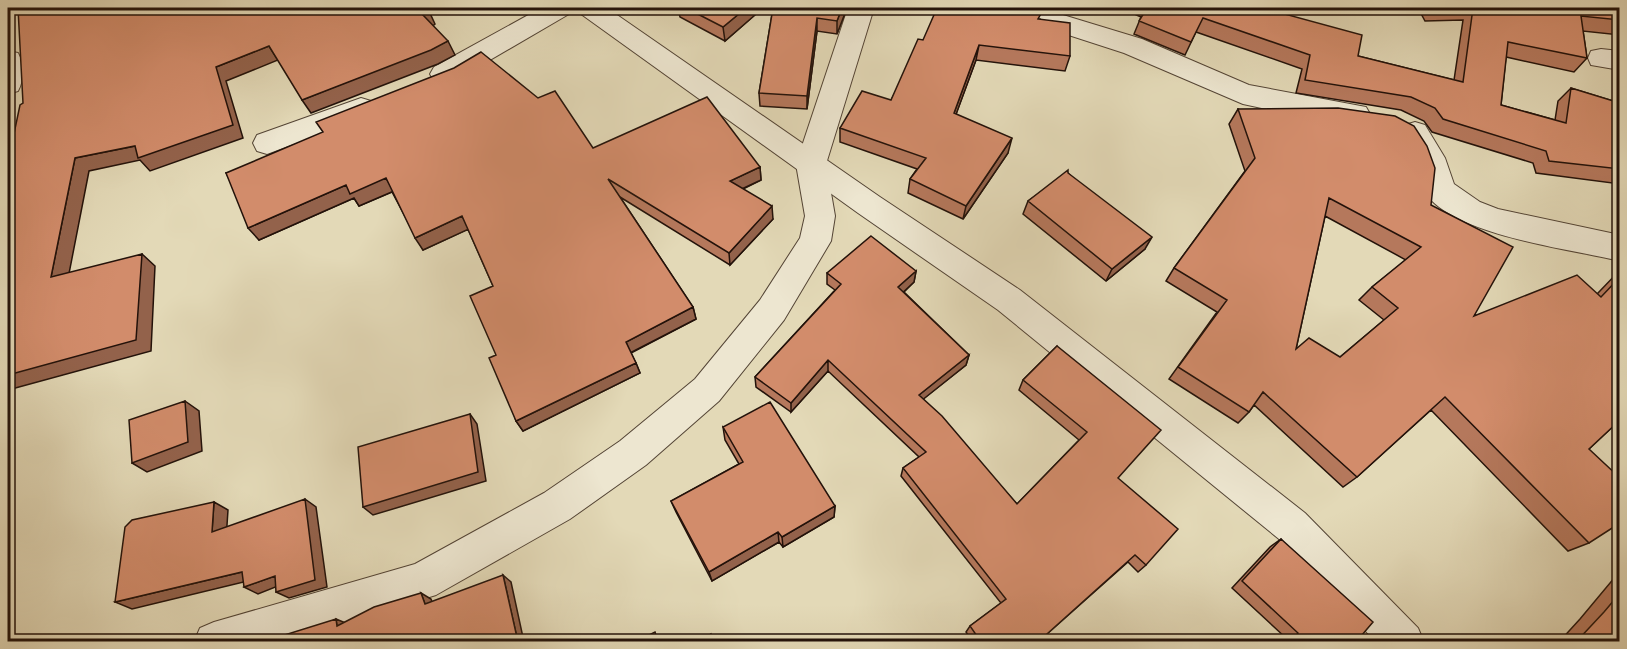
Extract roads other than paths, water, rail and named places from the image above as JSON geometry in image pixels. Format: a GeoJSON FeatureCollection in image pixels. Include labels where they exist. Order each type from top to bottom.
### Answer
{"type":"FeatureCollection","features":[{"type":"Feature","properties":{"kind":"street"},"geometry":{"type":"LineString","coordinates":[[420,85],[448,73],[560,8]]}},
{"type":"Feature","properties":{"kind":"street"},"geometry":{"type":"LineString","coordinates":[[590,8],[1009,300],[1293,526],[1404,642]]}},
{"type":"Feature","properties":{"kind":"street"},"geometry":{"type":"LineString","coordinates":[[214,642],[422,581],[547,511],[633,453],[707,390],[772,310],[815,241],[820,216],[811,164],[861,8]]}},
{"type":"Feature","properties":{"kind":"street"},"geometry":{"type":"LineString","coordinates":[[1013,8],[1133,46],[1243,94],[1305,107],[1384,118],[1413,131],[1430,158],[1442,191],[1469,211],[1496,221],[1620,248]]}},
{"type":"Feature","properties":{"kind":"street"},"geometry":{"type":"LineString","coordinates":[[8,60],[8,84]]}},
{"type":"Feature","properties":{"kind":"street"},"geometry":{"type":"LineString","coordinates":[[267,143],[383,100]]}}]}
